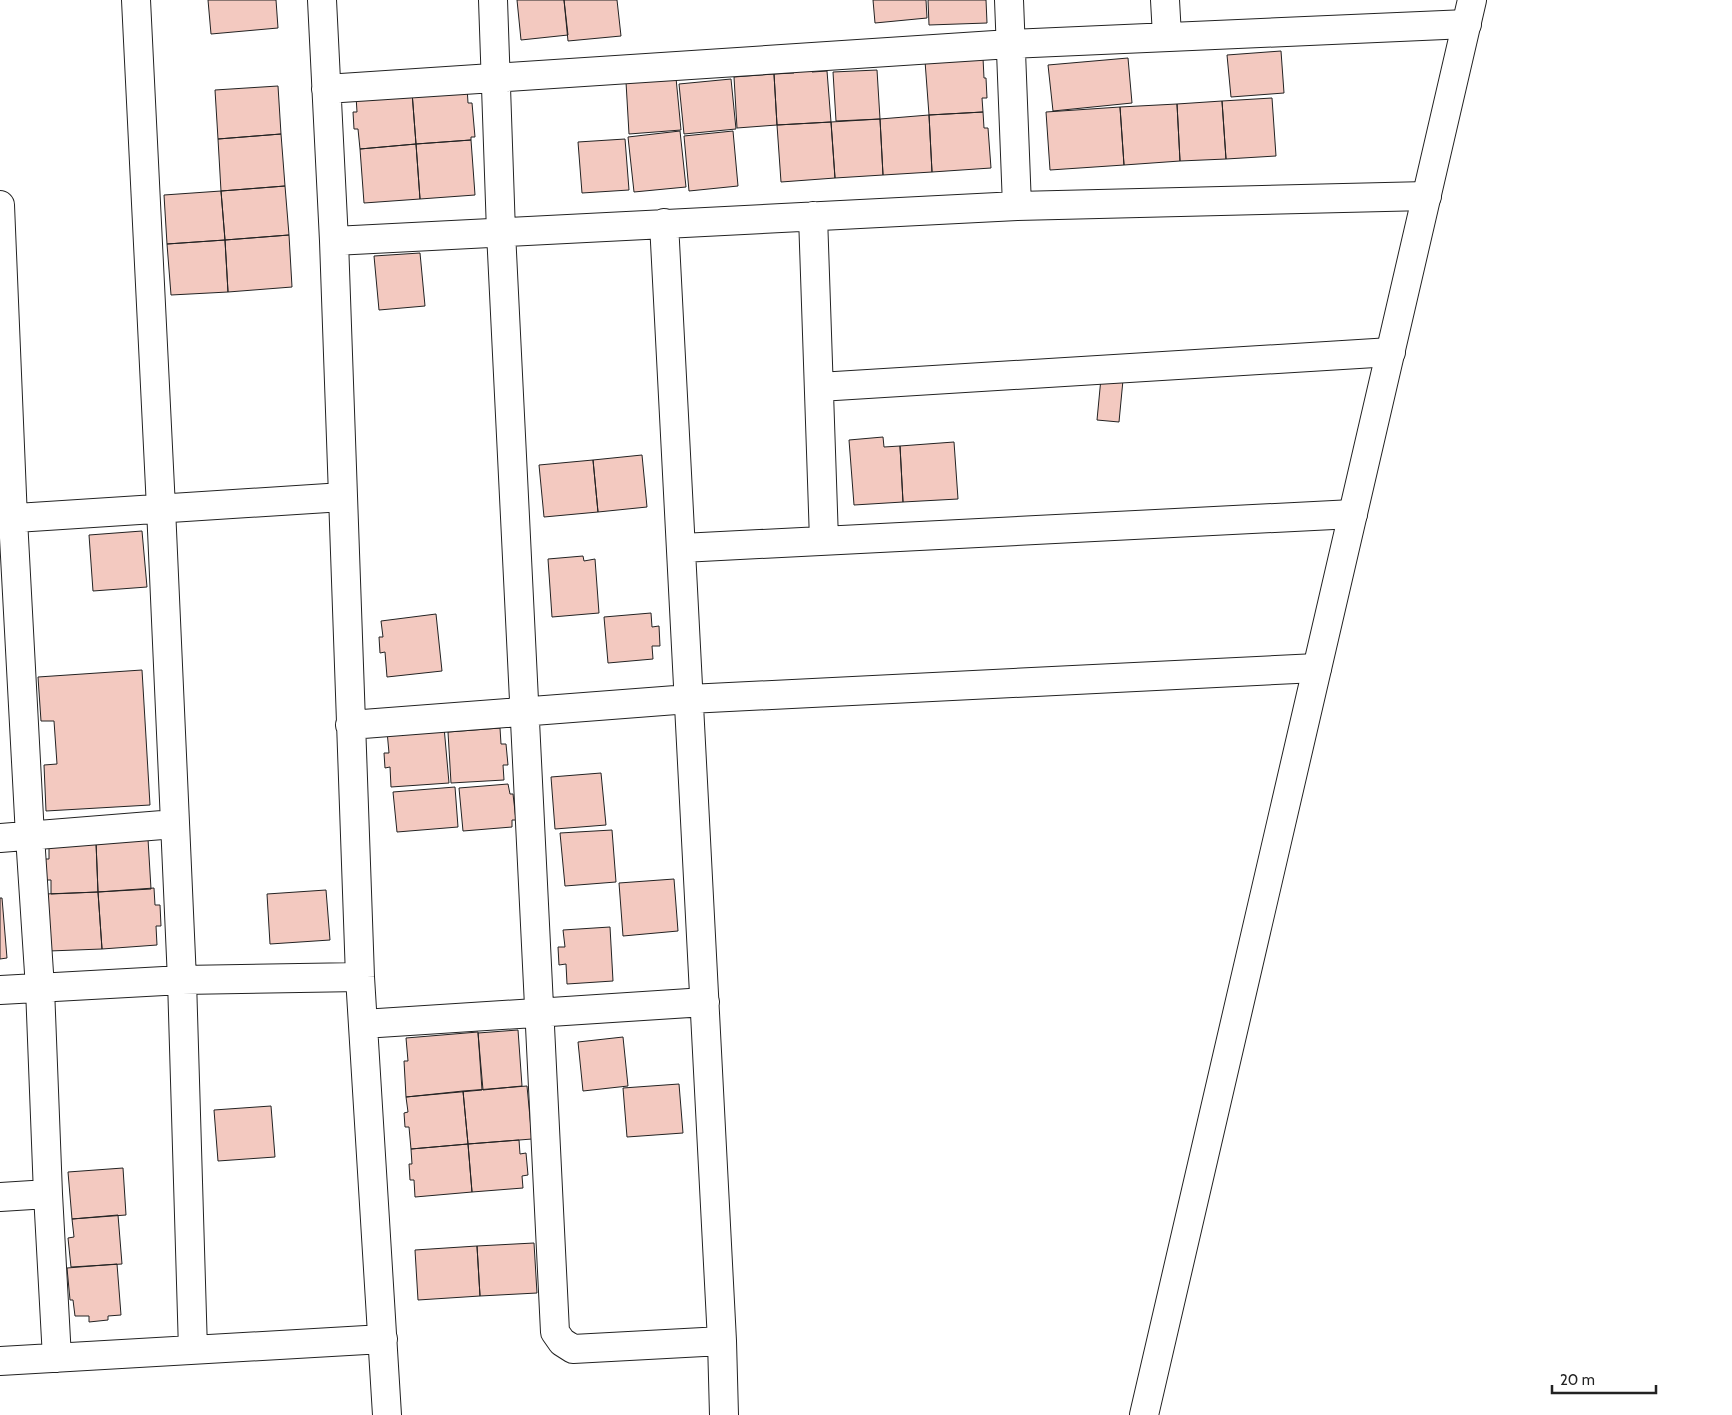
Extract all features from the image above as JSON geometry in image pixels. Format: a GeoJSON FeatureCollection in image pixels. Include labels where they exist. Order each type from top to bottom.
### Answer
{"type":"FeatureCollection","features":[{"type":"Feature","properties":{"kind":"street"},"geometry":{"type":"LineString","coordinates":[[136,0],[182,980],[194,1350]]}},
{"type":"Feature","properties":{"kind":"street"},"geometry":{"type":"LineString","coordinates":[[322,0],[334,241],[360,978],[387,1415]]}},
{"type":"Feature","properties":{"kind":"street"},"geometry":{"type":"LineString","coordinates":[[492,0],[501,232],[555,1332],[562,1342],[573,1349],[722,1340]]}},
{"type":"Feature","properties":{"kind":"street"},"geometry":{"type":"LineString","coordinates":[[1009,0],[1017,206]]}},
{"type":"Feature","properties":{"kind":"street"},"geometry":{"type":"LineString","coordinates":[[1165,0],[1167,36]]}},
{"type":"Feature","properties":{"kind":"street"},"geometry":{"type":"LineString","coordinates":[[326,89],[1010,44],[1167,36],[1470,12],[1144,1415]]}},
{"type":"Feature","properties":{"kind":"street"},"geometry":{"type":"LineString","coordinates":[[334,241],[1017,206],[1427,196]]}},
{"type":"Feature","properties":{"kind":"street"},"geometry":{"type":"LineString","coordinates":[[0,205],[7,519],[40,988],[57,1358]]}},
{"type":"Feature","properties":{"kind":"street"},"geometry":{"type":"LineString","coordinates":[[814,216],[824,540]]}},
{"type":"Feature","properties":{"kind":"street"},"geometry":{"type":"LineString","coordinates":[[664,224],[705,1002],[724,1415]]}},
{"type":"Feature","properties":{"kind":"street"},"geometry":{"type":"LineString","coordinates":[[819,387],[1391,352]]}},
{"type":"Feature","properties":{"kind":"street"},"geometry":{"type":"LineString","coordinates":[[7,519],[343,497]]}},
{"type":"Feature","properties":{"kind":"street"},"geometry":{"type":"LineString","coordinates":[[682,548],[1353,514]]}},
{"type":"Feature","properties":{"kind":"street"},"geometry":{"type":"LineString","coordinates":[[350,725],[689,699],[1317,668]]}},
{"type":"Feature","properties":{"kind":"street"},"geometry":{"type":"LineString","coordinates":[[0,838],[175,824]]}},
{"type":"Feature","properties":{"kind":"street"},"geometry":{"type":"LineString","coordinates":[[0,990],[182,980],[360,978]]}},
{"type":"Feature","properties":{"kind":"street"},"geometry":{"type":"LineString","coordinates":[[363,1024],[705,1002]]}},
{"type":"Feature","properties":{"kind":"street"},"geometry":{"type":"LineString","coordinates":[[0,1197],[48,1194]]}},
{"type":"Feature","properties":{"kind":"street"},"geometry":{"type":"LineString","coordinates":[[0,1361],[383,1339]]}},
{"type":"Feature","properties":{"kind":"building"},"geometry":{"type":"Polygon","coordinates":[[[208,0],[276,0],[278,28],[211,34],[208,0]]]}},
{"type":"Feature","properties":{"kind":"building"},"geometry":{"type":"Polygon","coordinates":[[[517,0],[564,0],[568,35],[521,40],[517,0]]]}},
{"type":"Feature","properties":{"kind":"building"},"geometry":{"type":"Polygon","coordinates":[[[564,0],[617,0],[621,36],[568,41],[564,0]]]}},
{"type":"Feature","properties":{"kind":"building"},"geometry":{"type":"Polygon","coordinates":[[[873,0],[926,0],[927,18],[875,23],[873,0]]]}},
{"type":"Feature","properties":{"kind":"building"},"geometry":{"type":"Polygon","coordinates":[[[928,0],[986,0],[987,23],[929,25],[928,0]]]}},
{"type":"Feature","properties":{"kind":"building"},"geometry":{"type":"Polygon","coordinates":[[[1281,51],[1284,93],[1231,97],[1227,55],[1281,51]]]}},
{"type":"Feature","properties":{"kind":"building"},"geometry":{"type":"Polygon","coordinates":[[[983,58],[987,98],[982,98],[983,112],[929,115],[925,61],[983,58]]]}},
{"type":"Feature","properties":{"kind":"building"},"geometry":{"type":"Polygon","coordinates":[[[1128,58],[1132,103],[1053,111],[1048,65],[1128,58]]]}},
{"type":"Feature","properties":{"kind":"building"},"geometry":{"type":"Polygon","coordinates":[[[812,68],[812,72],[827,71],[831,122],[777,125],[774,74],[794,73],[793,69],[812,68]]]}},
{"type":"Feature","properties":{"kind":"building"},"geometry":{"type":"Polygon","coordinates":[[[877,70],[880,119],[836,121],[833,72],[877,70]]]}},
{"type":"Feature","properties":{"kind":"building"},"geometry":{"type":"Polygon","coordinates":[[[774,74],[777,125],[737,128],[734,77],[774,74]]]}},
{"type":"Feature","properties":{"kind":"building"},"geometry":{"type":"Polygon","coordinates":[[[676,78],[681,130],[629,134],[626,82],[676,78]]]}},
{"type":"Feature","properties":{"kind":"building"},"geometry":{"type":"Polygon","coordinates":[[[731,79],[736,129],[684,134],[679,84],[731,79]]]}},
{"type":"Feature","properties":{"kind":"building"},"geometry":{"type":"Polygon","coordinates":[[[278,86],[281,134],[218,139],[215,90],[278,86]]]}},
{"type":"Feature","properties":{"kind":"building"},"geometry":{"type":"Polygon","coordinates":[[[467,87],[468,103],[472,103],[475,137],[471,137],[471,140],[416,144],[412,92],[467,87]]]}},
{"type":"Feature","properties":{"kind":"building"},"geometry":{"type":"Polygon","coordinates":[[[412,92],[416,144],[360,149],[358,129],[354,129],[353,112],[357,112],[356,96],[412,92]]]}},
{"type":"Feature","properties":{"kind":"building"},"geometry":{"type":"Polygon","coordinates":[[[1272,98],[1276,156],[1226,159],[1222,101],[1272,98]]]}},
{"type":"Feature","properties":{"kind":"building"},"geometry":{"type":"Polygon","coordinates":[[[1222,101],[1226,159],[1180,161],[1177,104],[1222,101]]]}},
{"type":"Feature","properties":{"kind":"building"},"geometry":{"type":"Polygon","coordinates":[[[1177,104],[1180,161],[1124,165],[1120,107],[1177,104]]]}},
{"type":"Feature","properties":{"kind":"building"},"geometry":{"type":"Polygon","coordinates":[[[1120,107],[1124,165],[1050,170],[1046,112],[1120,107]]]}},
{"type":"Feature","properties":{"kind":"building"},"geometry":{"type":"Polygon","coordinates":[[[983,112],[984,128],[988,128],[991,168],[932,172],[929,115],[983,112]]]}},
{"type":"Feature","properties":{"kind":"building"},"geometry":{"type":"Polygon","coordinates":[[[929,115],[932,172],[883,175],[880,119],[929,115]]]}},
{"type":"Feature","properties":{"kind":"building"},"geometry":{"type":"Polygon","coordinates":[[[880,119],[883,175],[835,178],[831,122],[880,119]]]}},
{"type":"Feature","properties":{"kind":"building"},"geometry":{"type":"Polygon","coordinates":[[[831,122],[835,178],[781,182],[777,125],[831,122]]]}},
{"type":"Feature","properties":{"kind":"building"},"geometry":{"type":"Polygon","coordinates":[[[680,131],[686,187],[634,192],[628,137],[680,131]]]}},
{"type":"Feature","properties":{"kind":"building"},"geometry":{"type":"Polygon","coordinates":[[[733,131],[738,186],[689,191],[684,136],[733,131]]]}},
{"type":"Feature","properties":{"kind":"building"},"geometry":{"type":"Polygon","coordinates":[[[281,134],[285,186],[221,191],[218,139],[281,134]]]}},
{"type":"Feature","properties":{"kind":"building"},"geometry":{"type":"Polygon","coordinates":[[[625,139],[629,190],[582,193],[578,142],[625,139]]]}},
{"type":"Feature","properties":{"kind":"building"},"geometry":{"type":"Polygon","coordinates":[[[471,140],[475,195],[420,199],[416,144],[471,140]]]}},
{"type":"Feature","properties":{"kind":"building"},"geometry":{"type":"Polygon","coordinates":[[[416,144],[420,199],[364,203],[360,149],[416,144]]]}},
{"type":"Feature","properties":{"kind":"building"},"geometry":{"type":"Polygon","coordinates":[[[285,186],[289,235],[225,240],[221,191],[285,186]]]}},
{"type":"Feature","properties":{"kind":"building"},"geometry":{"type":"Polygon","coordinates":[[[221,191],[225,240],[167,244],[164,195],[221,191]]]}},
{"type":"Feature","properties":{"kind":"building"},"geometry":{"type":"Polygon","coordinates":[[[289,235],[292,287],[228,292],[225,240],[289,235]]]}},
{"type":"Feature","properties":{"kind":"building"},"geometry":{"type":"Polygon","coordinates":[[[225,240],[228,292],[171,295],[167,244],[225,240]]]}},
{"type":"Feature","properties":{"kind":"building"},"geometry":{"type":"Polygon","coordinates":[[[420,253],[425,306],[379,310],[374,256],[420,253]]]}},
{"type":"Feature","properties":{"kind":"building"},"geometry":{"type":"Polygon","coordinates":[[[1101,378],[1123,380],[1119,422],[1097,420],[1101,378]]]}},
{"type":"Feature","properties":{"kind":"building"},"geometry":{"type":"Polygon","coordinates":[[[883,437],[884,447],[900,446],[903,502],[854,505],[849,440],[883,437]]]}},
{"type":"Feature","properties":{"kind":"building"},"geometry":{"type":"Polygon","coordinates":[[[954,442],[958,499],[903,502],[900,446],[954,442]]]}},
{"type":"Feature","properties":{"kind":"building"},"geometry":{"type":"Polygon","coordinates":[[[642,455],[647,507],[598,512],[593,460],[642,455]]]}},
{"type":"Feature","properties":{"kind":"building"},"geometry":{"type":"Polygon","coordinates":[[[593,460],[598,512],[544,517],[539,465],[593,460]]]}},
{"type":"Feature","properties":{"kind":"building"},"geometry":{"type":"Polygon","coordinates":[[[142,531],[147,587],[93,591],[89,535],[142,531]]]}},
{"type":"Feature","properties":{"kind":"building"},"geometry":{"type":"Polygon","coordinates":[[[583,556],[584,561],[595,559],[599,613],[552,617],[548,559],[583,556]]]}},
{"type":"Feature","properties":{"kind":"building"},"geometry":{"type":"Polygon","coordinates":[[[651,613],[652,627],[659,626],[660,646],[652,646],[653,659],[608,663],[604,617],[651,613]]]}},
{"type":"Feature","properties":{"kind":"building"},"geometry":{"type":"Polygon","coordinates":[[[436,614],[442,671],[387,677],[385,652],[380,653],[379,637],[383,637],[381,621],[436,614]]]}},
{"type":"Feature","properties":{"kind":"building"},"geometry":{"type":"Polygon","coordinates":[[[142,670],[150,805],[46,811],[44,765],[57,764],[54,721],[41,721],[38,677],[142,670]]]}},
{"type":"Feature","properties":{"kind":"building"},"geometry":{"type":"Polygon","coordinates":[[[444,727],[449,783],[391,787],[390,767],[385,768],[384,753],[389,753],[387,731],[444,727]]]}},
{"type":"Feature","properties":{"kind":"building"},"geometry":{"type":"Polygon","coordinates":[[[500,728],[501,744],[506,744],[508,765],[503,765],[504,780],[451,783],[448,732],[500,728]]]}},
{"type":"Feature","properties":{"kind":"building"},"geometry":{"type":"Polygon","coordinates":[[[601,773],[606,825],[555,829],[551,777],[601,773]]]}},
{"type":"Feature","properties":{"kind":"building"},"geometry":{"type":"Polygon","coordinates":[[[508,784],[510,794],[513,794],[516,820],[512,820],[512,827],[463,831],[459,788],[508,784]]]}},
{"type":"Feature","properties":{"kind":"building"},"geometry":{"type":"Polygon","coordinates":[[[455,787],[458,827],[397,832],[393,792],[455,787]]]}},
{"type":"Feature","properties":{"kind":"building"},"geometry":{"type":"Polygon","coordinates":[[[612,830],[616,882],[565,886],[560,833],[612,830]]]}},
{"type":"Feature","properties":{"kind":"building"},"geometry":{"type":"Polygon","coordinates":[[[148,839],[151,889],[98,892],[96,842],[148,839]]]}},
{"type":"Feature","properties":{"kind":"building"},"geometry":{"type":"Polygon","coordinates":[[[96,842],[98,892],[51,894],[51,880],[45,880],[44,859],[49,859],[49,844],[96,842]]]}},
{"type":"Feature","properties":{"kind":"building"},"geometry":{"type":"Polygon","coordinates":[[[674,879],[678,931],[623,936],[619,883],[674,879]]]}},
{"type":"Feature","properties":{"kind":"building"},"geometry":{"type":"Polygon","coordinates":[[[154,888],[155,905],[160,905],[161,926],[156,926],[157,945],[102,949],[98,892],[154,888]]]}},
{"type":"Feature","properties":{"kind":"building"},"geometry":{"type":"Polygon","coordinates":[[[326,890],[330,940],[270,944],[267,894],[326,890]]]}},
{"type":"Feature","properties":{"kind":"building"},"geometry":{"type":"Polygon","coordinates":[[[98,892],[102,949],[49,951],[45,894],[98,892]]]}},
{"type":"Feature","properties":{"kind":"building"},"geometry":{"type":"Polygon","coordinates":[[[0,898],[2,898],[7,958],[0,959],[0,898]]]}},
{"type":"Feature","properties":{"kind":"building"},"geometry":{"type":"Polygon","coordinates":[[[610,927],[613,981],[567,984],[566,964],[559,965],[558,947],[565,947],[563,930],[610,927]]]}},
{"type":"Feature","properties":{"kind":"building"},"geometry":{"type":"Polygon","coordinates":[[[518,1030],[522,1086],[483,1090],[478,1033],[518,1030]]]}},
{"type":"Feature","properties":{"kind":"building"},"geometry":{"type":"Polygon","coordinates":[[[478,1032],[482,1090],[406,1097],[404,1061],[408,1061],[406,1038],[478,1032]]]}},
{"type":"Feature","properties":{"kind":"building"},"geometry":{"type":"Polygon","coordinates":[[[623,1037],[628,1086],[583,1091],[578,1042],[623,1037]]]}},
{"type":"Feature","properties":{"kind":"building"},"geometry":{"type":"Polygon","coordinates":[[[679,1084],[683,1133],[627,1137],[623,1088],[679,1084]]]}},
{"type":"Feature","properties":{"kind":"building"},"geometry":{"type":"Polygon","coordinates":[[[527,1086],[532,1139],[468,1144],[463,1091],[527,1086]]]}},
{"type":"Feature","properties":{"kind":"building"},"geometry":{"type":"Polygon","coordinates":[[[463,1091],[468,1144],[411,1149],[409,1127],[405,1127],[404,1113],[408,1112],[406,1097],[463,1091]]]}},
{"type":"Feature","properties":{"kind":"building"},"geometry":{"type":"Polygon","coordinates":[[[271,1106],[275,1157],[218,1161],[214,1110],[271,1106]]]}},
{"type":"Feature","properties":{"kind":"building"},"geometry":{"type":"Polygon","coordinates":[[[519,1140],[520,1154],[526,1153],[528,1175],[522,1176],[523,1188],[472,1192],[468,1144],[519,1140]]]}},
{"type":"Feature","properties":{"kind":"building"},"geometry":{"type":"Polygon","coordinates":[[[468,1144],[472,1192],[415,1197],[414,1180],[410,1180],[409,1164],[412,1164],[411,1149],[468,1144]]]}},
{"type":"Feature","properties":{"kind":"building"},"geometry":{"type":"Polygon","coordinates":[[[123,1168],[126,1215],[72,1219],[68,1172],[123,1168]]]}},
{"type":"Feature","properties":{"kind":"building"},"geometry":{"type":"Polygon","coordinates":[[[118,1215],[122,1264],[71,1267],[68,1238],[74,1237],[72,1219],[118,1215]]]}},
{"type":"Feature","properties":{"kind":"building"},"geometry":{"type":"Polygon","coordinates":[[[534,1243],[537,1293],[480,1296],[477,1246],[534,1243]]]}},
{"type":"Feature","properties":{"kind":"building"},"geometry":{"type":"Polygon","coordinates":[[[477,1246],[480,1296],[418,1300],[415,1250],[477,1246]]]}},
{"type":"Feature","properties":{"kind":"building"},"geometry":{"type":"Polygon","coordinates":[[[117,1264],[121,1315],[108,1316],[108,1320],[89,1322],[89,1316],[75,1316],[73,1300],[70,1300],[67,1268],[117,1264]]]}}]}
